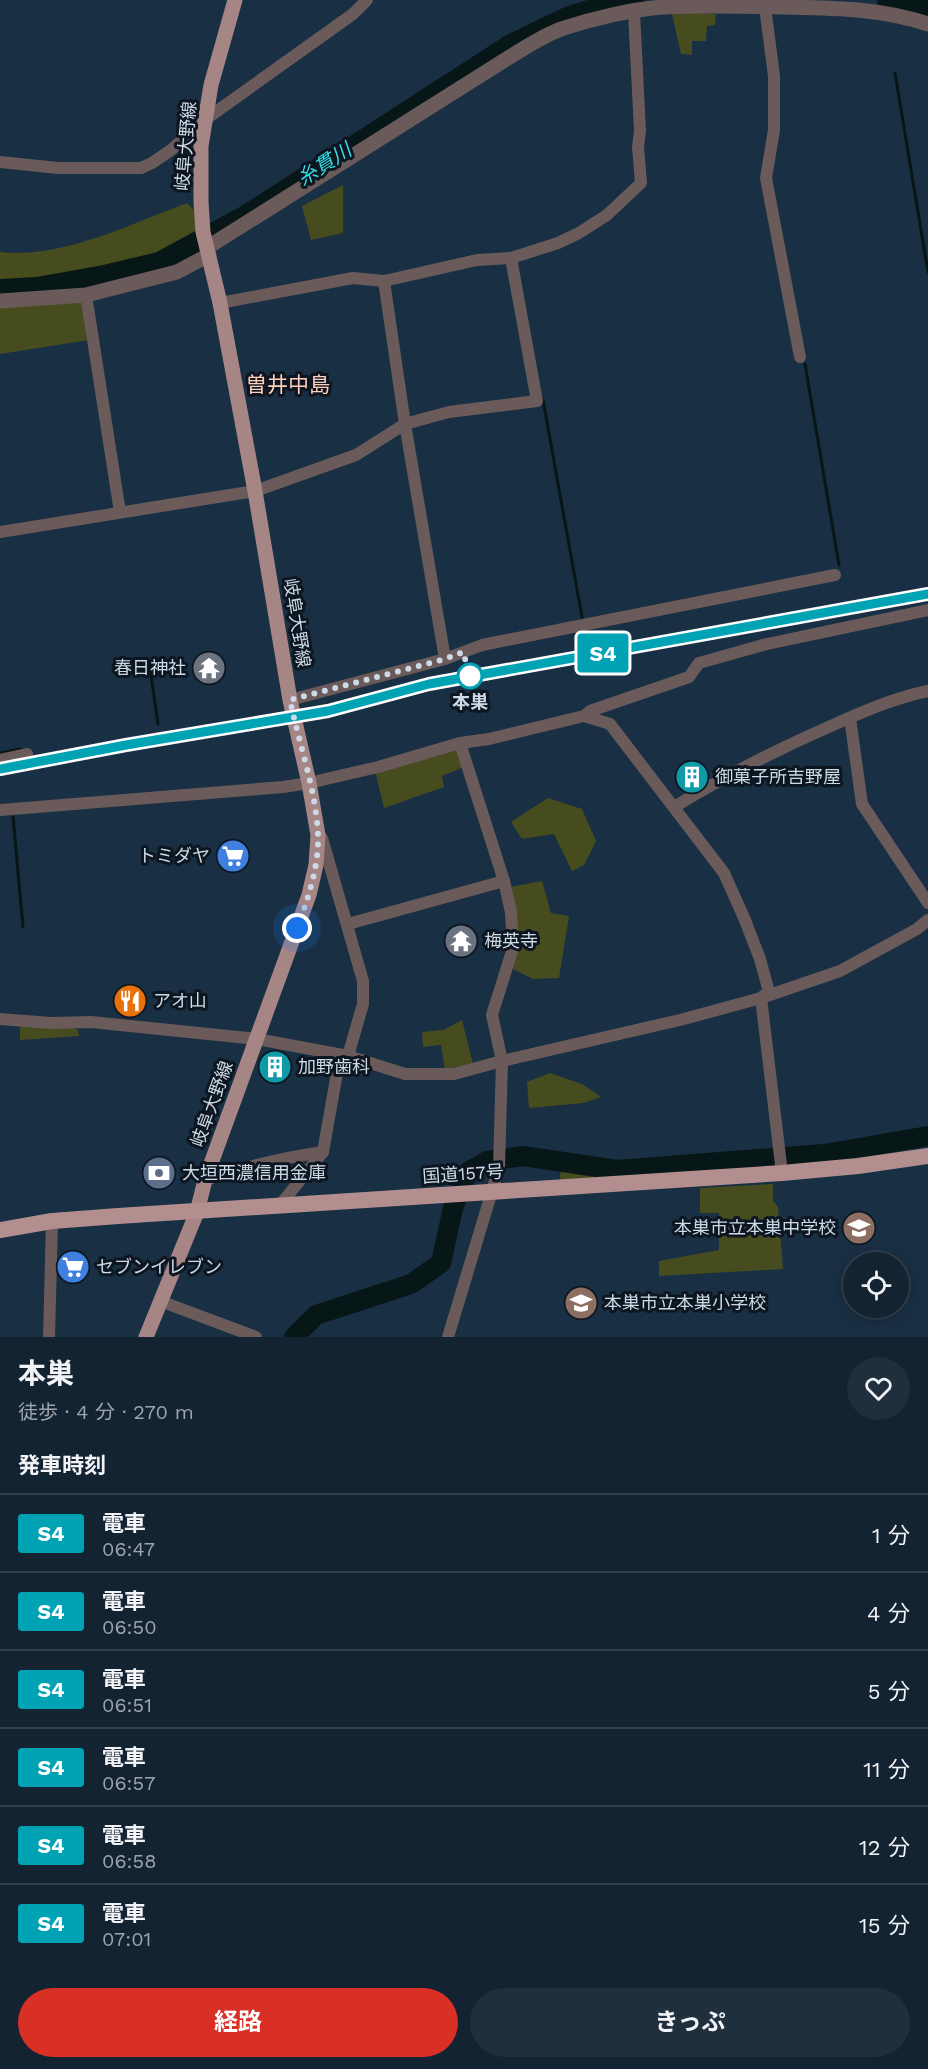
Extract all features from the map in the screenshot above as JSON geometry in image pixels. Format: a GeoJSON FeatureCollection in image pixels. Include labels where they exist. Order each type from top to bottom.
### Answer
{"type":"FeatureCollection","features":[{"type":"Feature","properties":{"kind":"highway","name":"国道157号"},"geometry":{"type":"LineString","coordinates":[[0,1230],[52,1221],[469,1194],[781,1162],[858,1166],[928,1156]]}},
{"type":"Feature","properties":{"kind":"main road","name":"岐阜大野線"},"geometry":{"type":"LineString","coordinates":[[147,1337],[197,1212],[205,1180],[309,895],[316,865],[318,835],[290,700],[255,491],[220,303],[203,232],[200,195],[201,146],[211,85],[235,0]]}},
{"type":"Feature","properties":{"kind":"street"},"geometry":{"type":"LineString","coordinates":[[0,162],[57,168],[141,168],[171,150],[206,119],[353,14],[367,0]]}},
{"type":"Feature","properties":{"kind":"street"},"geometry":{"type":"LineString","coordinates":[[0,301],[86,295],[177,272],[547,34],[581,23],[663,7],[765,7],[813,3],[899,15],[928,24]]}},
{"type":"Feature","properties":{"kind":"street"},"geometry":{"type":"LineString","coordinates":[[765,7],[774,76],[774,130],[766,178],[800,357]]}},
{"type":"Feature","properties":{"kind":"street"},"geometry":{"type":"LineString","coordinates":[[220,303],[353,278],[384,281],[477,260],[511,258],[558,243],[607,215],[641,183],[634,12]]}},
{"type":"Feature","properties":{"kind":"street"},"geometry":{"type":"LineString","coordinates":[[0,532],[255,491],[356,455],[405,424],[449,412],[537,401],[511,258]]}},
{"type":"Feature","properties":{"kind":"street"},"geometry":{"type":"LineString","coordinates":[[384,281],[405,424],[445,659]]}},
{"type":"Feature","properties":{"kind":"street"},"geometry":{"type":"LineString","coordinates":[[86,295],[120,512]]}},
{"type":"Feature","properties":{"kind":"street"},"geometry":{"type":"LineString","coordinates":[[290,700],[445,659],[482,645],[835,575]]}},
{"type":"Feature","properties":{"kind":"street"},"geometry":{"type":"LineString","coordinates":[[0,810],[283,788],[309,783],[460,743],[489,739],[584,716],[590,711],[689,677],[699,663],[767,644],[928,610]]}},
{"type":"Feature","properties":{"kind":"street"},"geometry":{"type":"LineString","coordinates":[[674,807],[712,784],[784,747],[900,697],[928,691]]}},
{"type":"Feature","properties":{"kind":"street"},"geometry":{"type":"LineString","coordinates":[[584,716],[610,724],[724,873],[764,971],[770,992],[761,998]]}},
{"type":"Feature","properties":{"kind":"street"},"geometry":{"type":"LineString","coordinates":[[850,718],[862,804],[928,903]]}},
{"type":"Feature","properties":{"kind":"street"},"geometry":{"type":"LineString","coordinates":[[448,1337],[499,1168],[502,1060],[492,1015],[513,948],[511,912],[504,882],[460,743]]}},
{"type":"Feature","properties":{"kind":"street"},"geometry":{"type":"LineString","coordinates":[[0,760],[27,754]]}},
{"type":"Feature","properties":{"kind":"street"},"geometry":{"type":"LineString","coordinates":[[280,1205],[323,1152],[344,1056],[363,1004],[363,981],[348,924],[322,838],[318,835]]}},
{"type":"Feature","properties":{"kind":"street"},"geometry":{"type":"LineString","coordinates":[[348,924],[504,882]]}},
{"type":"Feature","properties":{"kind":"street"},"geometry":{"type":"LineString","coordinates":[[0,1019],[51,1023],[91,1022],[257,1039],[344,1056],[405,1074],[454,1074],[502,1060],[672,1022],[761,998],[840,971],[917,929],[928,920]]}},
{"type":"Feature","properties":{"kind":"street"},"geometry":{"type":"LineString","coordinates":[[761,998],[781,1162]]}},
{"type":"Feature","properties":{"kind":"street"},"geometry":{"type":"LineString","coordinates":[[205,1180],[256,1164],[323,1152]]}},
{"type":"Feature","properties":{"kind":"street"},"geometry":{"type":"LineString","coordinates":[[49,1337],[52,1221]]}},
{"type":"Feature","properties":{"kind":"street"},"geometry":{"type":"LineString","coordinates":[[160,1301],[256,1337]]}},
{"type":"Feature","properties":{"kind":"green space"},"geometry":{"type":"Polygon","coordinates":[[[672,14],[716,14],[715,25],[707,26],[706,41],[692,41],[692,55],[681,54],[672,14]]]}},
{"type":"Feature","properties":{"kind":"green space"},"geometry":{"type":"Polygon","coordinates":[[[343,185],[343,233],[311,240],[302,206],[343,185]]]}},
{"type":"Feature","properties":{"kind":"green space"},"geometry":{"type":"Polygon","coordinates":[[[187,203],[196,212],[197,245],[195,249],[156,270],[33,294],[0,292],[0,252],[23,253],[71,245],[119,230],[187,203]]]}},
{"type":"Feature","properties":{"kind":"green space"},"geometry":{"type":"Polygon","coordinates":[[[82,299],[89,340],[0,354],[0,304],[82,299]]]}},
{"type":"Feature","properties":{"kind":"green space"},"geometry":{"type":"Polygon","coordinates":[[[459,749],[464,767],[442,776],[444,787],[384,808],[375,771],[459,749]]]}},
{"type":"Feature","properties":{"kind":"green space"},"geometry":{"type":"Polygon","coordinates":[[[548,798],[582,809],[596,841],[584,865],[572,871],[554,834],[522,839],[511,822],[548,798]]]}},
{"type":"Feature","properties":{"kind":"green space"},"geometry":{"type":"Polygon","coordinates":[[[542,881],[551,913],[569,916],[559,978],[533,979],[511,968],[510,887],[542,881]]]}},
{"type":"Feature","properties":{"kind":"green space"},"geometry":{"type":"Polygon","coordinates":[[[462,1020],[473,1064],[445,1069],[441,1045],[423,1047],[422,1032],[443,1030],[462,1020]]]}},
{"type":"Feature","properties":{"kind":"green space"},"geometry":{"type":"Polygon","coordinates":[[[20,1025],[72,1028],[78,1030],[79,1036],[20,1040],[20,1025]]]}},
{"type":"Feature","properties":{"kind":"green space"},"geometry":{"type":"Polygon","coordinates":[[[550,1073],[582,1084],[601,1097],[584,1103],[529,1108],[527,1082],[550,1073]]]}},
{"type":"Feature","properties":{"kind":"green space"},"geometry":{"type":"Polygon","coordinates":[[[561,1167],[599,1170],[607,1176],[560,1180],[561,1167]]]}},
{"type":"Feature","properties":{"kind":"green space"},"geometry":{"type":"Polygon","coordinates":[[[773,1184],[773,1201],[778,1207],[783,1269],[659,1276],[659,1261],[719,1250],[719,1213],[700,1213],[700,1188],[773,1184]]]}},
{"type":"Feature","properties":{"kind":"waterway","name":"糸貫川"},"geometry":{"type":"LineString","coordinates":[[0,289],[37,287],[159,262],[246,215],[511,44],[569,16],[606,5],[635,0]]}},
{"type":"Feature","properties":{"kind":"waterway","name":"糸貫川"},"geometry":{"type":"LineString","coordinates":[[887,0],[908,3],[928,10]]}},
{"type":"Feature","properties":{"kind":"waterway"},"geometry":{"type":"LineString","coordinates":[[895,73],[928,272]]}},
{"type":"Feature","properties":{"kind":"waterway"},"geometry":{"type":"LineString","coordinates":[[805,364],[839,565]]}},
{"type":"Feature","properties":{"kind":"waterway"},"geometry":{"type":"LineString","coordinates":[[543,400],[582,617]]}},
{"type":"Feature","properties":{"kind":"waterway"},"geometry":{"type":"LineString","coordinates":[[151,675],[158,724]]}},
{"type":"Feature","properties":{"kind":"waterway"},"geometry":{"type":"LineString","coordinates":[[0,753],[21,749]]}},
{"type":"Feature","properties":{"kind":"waterway"},"geometry":{"type":"LineString","coordinates":[[13,817],[23,927]]}},
{"type":"Feature","properties":{"kind":"waterway"},"geometry":{"type":"LineString","coordinates":[[294,1337],[316,1315],[411,1284],[441,1263],[453,1208],[468,1172],[487,1161],[523,1156],[617,1170],[824,1154],[928,1136]]}},
{"type":"Feature","properties":{"kind":"railway"},"geometry":{"type":"LineString","coordinates":[[0,769],[125,745],[328,711],[429,684],[928,594]]}},
{"type":"Feature","properties":{"kind":"train","name":"S4"},"geometry":{"type":"LineString","coordinates":[[0,769],[299,714],[328,711],[429,684],[928,594]]}},
{"type":"Feature","properties":{"kind":"place","name":"春日神社"},"geometry":{"type":"Point","coordinates":[209,668]}},
{"type":"Feature","properties":{"kind":"place","name":"本巣"},"geometry":{"type":"Point","coordinates":[470,676]}},
{"type":"Feature","properties":{"kind":"place","name":"御菓子所吉野屋"},"geometry":{"type":"Point","coordinates":[692,777]}},
{"type":"Feature","properties":{"kind":"place","name":"トミダヤ"},"geometry":{"type":"Point","coordinates":[233,856]}},
{"type":"Feature","properties":{"kind":"place","name":"梅英寺"},"geometry":{"type":"Point","coordinates":[461,941]}},
{"type":"Feature","properties":{"kind":"place","name":"アオ山"},"geometry":{"type":"Point","coordinates":[130,1001]}},
{"type":"Feature","properties":{"kind":"place","name":"加野歯科"},"geometry":{"type":"Point","coordinates":[275,1067]}},
{"type":"Feature","properties":{"kind":"place","name":"大垣西濃信用金庫"},"geometry":{"type":"Point","coordinates":[159,1173]}},
{"type":"Feature","properties":{"kind":"place","name":"本巣市立本巣中学校"},"geometry":{"type":"Point","coordinates":[859,1228]}},
{"type":"Feature","properties":{"kind":"place","name":"セブンイレブン"},"geometry":{"type":"Point","coordinates":[73,1267]}},
{"type":"Feature","properties":{"kind":"place","name":"本巣市立本巣小学校"},"geometry":{"type":"Point","coordinates":[581,1303]}},
{"type":"Feature","properties":{"kind":"district","name":"曽井中島"},"geometry":{"type":"Point","coordinates":[288,385]}},
{"type":"Feature","properties":{"kind":"route"},"geometry":{"type":"LineString","coordinates":[[297,928],[309,895],[316,865],[318,835],[290,700],[445,659],[463,652],[470,676]]}}]}
